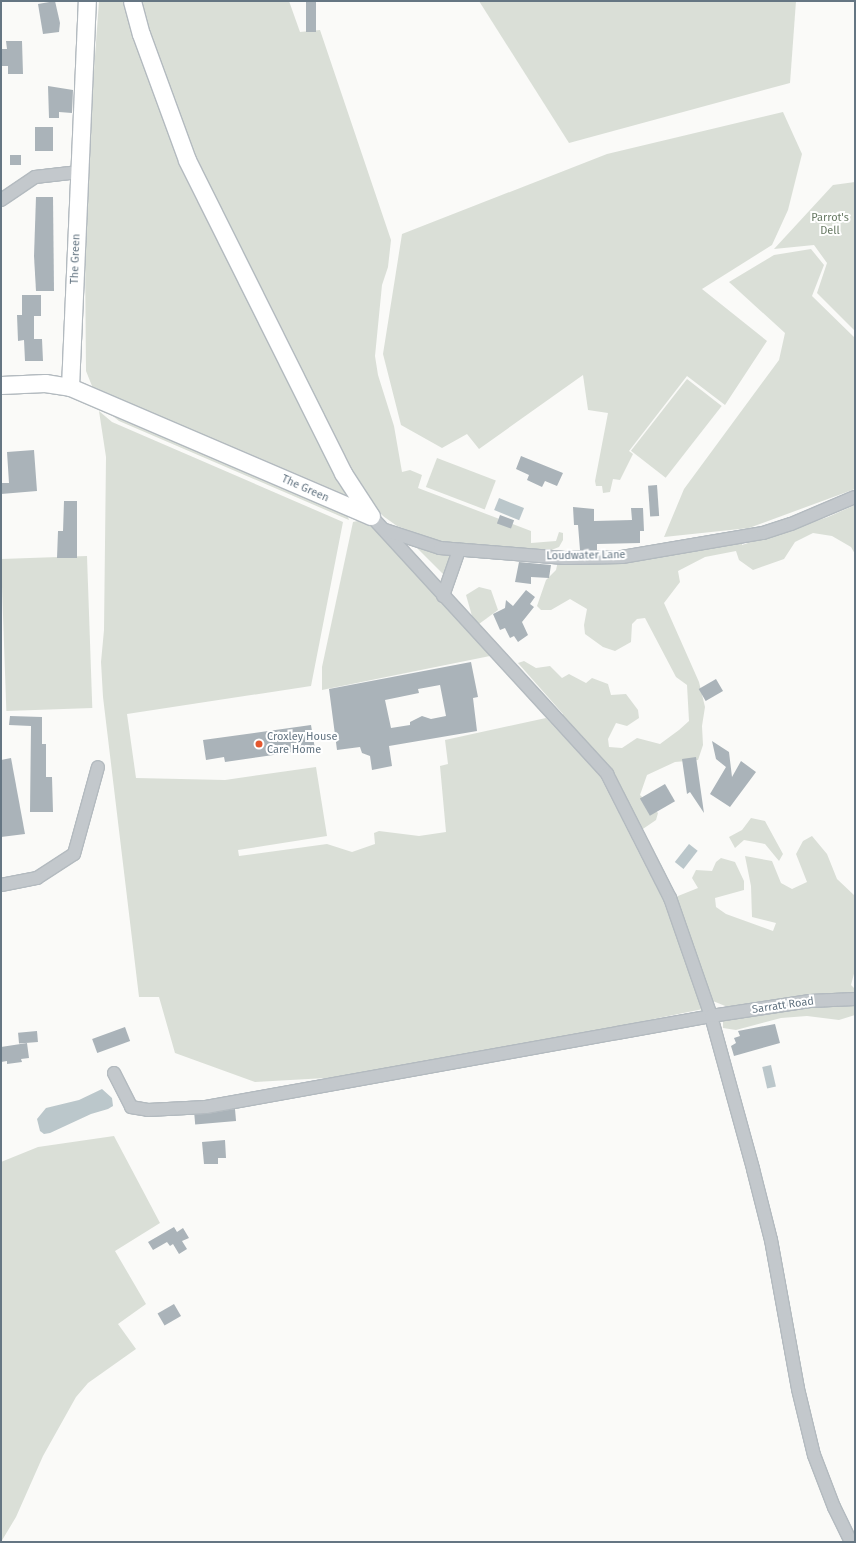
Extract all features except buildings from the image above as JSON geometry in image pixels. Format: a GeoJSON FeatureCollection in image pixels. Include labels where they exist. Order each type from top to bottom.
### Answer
{"type":"FeatureCollection","features":[{"type":"Feature","properties":{"kind":"street","name":"The Green"},"geometry":{"type":"LineString","coordinates":[[87,1],[70,387],[372,516]]}},
{"type":"Feature","properties":{"kind":"street"},"geometry":{"type":"LineString","coordinates":[[132,1],[141,34],[187,160],[343,473],[372,516],[383,529],[607,774],[670,898],[711,1016],[771,1240],[798,1389],[814,1455],[834,1507],[851,1542]]}},
{"type":"Feature","properties":{"kind":"street"},"geometry":{"type":"LineString","coordinates":[[1,200],[35,177],[79,172]]}},
{"type":"Feature","properties":{"kind":"street"},"geometry":{"type":"LineString","coordinates":[[1,385],[44,383],[70,387]]}},
{"type":"Feature","properties":{"kind":"street","name":"Loudwater Lane"},"geometry":{"type":"LineString","coordinates":[[383,529],[440,548],[565,558],[622,557],[763,532],[791,524],[855,497]]}},
{"type":"Feature","properties":{"kind":"street"},"geometry":{"type":"LineString","coordinates":[[443,596],[459,550]]}},
{"type":"Feature","properties":{"kind":"street"},"geometry":{"type":"LineString","coordinates":[[1,885],[37,878],[74,854],[98,768]]}},
{"type":"Feature","properties":{"kind":"street","name":"Sarratt Road"},"geometry":{"type":"LineString","coordinates":[[114,1073],[131,1107],[148,1110],[206,1107],[711,1016],[810,1001],[855,999]]}},
{"type":"Feature","properties":{"kind":"green space"},"geometry":{"type":"Polygon","coordinates":[[[99,1],[133,1],[174,120],[354,498],[347,500],[97,391],[92,386],[86,371],[85,251],[87,167],[99,1]]]}},
{"type":"Feature","properties":{"kind":"green space"},"geometry":{"type":"Polygon","coordinates":[[[139,1],[289,1],[300,32],[320,30],[391,240],[388,267],[382,285],[375,356],[378,375],[394,426],[402,472],[410,470],[422,475],[418,488],[531,531],[531,543],[556,541],[559,532],[563,533],[563,540],[559,547],[549,551],[437,541],[397,526],[383,516],[372,502],[348,466],[194,156],[159,68],[139,1]]]}},
{"type":"Feature","properties":{"kind":"green space"},"geometry":{"type":"Polygon","coordinates":[[[479,1],[796,1],[790,83],[569,143],[479,1]]]}},
{"type":"Feature","properties":{"kind":"green space"},"geometry":{"type":"Polygon","coordinates":[[[783,112],[802,154],[788,210],[772,245],[702,289],[767,341],[725,405],[687,376],[629,451],[633,454],[620,480],[613,479],[610,492],[603,493],[602,486],[596,486],[595,481],[608,413],[588,410],[583,375],[479,449],[467,434],[442,448],[401,425],[383,354],[402,234],[607,154],[783,112]]]}},
{"type":"Feature","properties":{"kind":"green space","name":"Parrot's Dell"},"geometry":{"type":"Polygon","coordinates":[[[855,182],[855,331],[817,293],[827,263],[814,245],[774,249],[833,185],[855,182]]]}},
{"type":"Feature","properties":{"kind":"green space"},"geometry":{"type":"Polygon","coordinates":[[[811,249],[824,265],[812,296],[855,338],[855,489],[749,528],[664,537],[684,489],[779,360],[785,333],[729,282],[774,255],[811,249]]]}},
{"type":"Feature","properties":{"kind":"green space"},"geometry":{"type":"Polygon","coordinates":[[[687,379],[722,406],[666,478],[631,451],[687,379]]]}},
{"type":"Feature","properties":{"kind":"green space"},"geometry":{"type":"Polygon","coordinates":[[[104,409],[346,512],[349,520],[119,421],[104,409]]]}},
{"type":"Feature","properties":{"kind":"green space"},"geometry":{"type":"Polygon","coordinates":[[[99,411],[112,422],[343,522],[311,686],[127,714],[136,778],[225,780],[316,767],[327,836],[238,850],[239,856],[327,844],[352,852],[375,844],[374,833],[379,831],[419,836],[446,832],[440,766],[448,764],[445,740],[546,718],[599,774],[663,900],[703,1009],[379,1075],[255,1082],[175,1053],[159,997],[139,997],[103,697],[101,662],[104,630],[106,457],[99,411]]]}},
{"type":"Feature","properties":{"kind":"green space"},"geometry":{"type":"Polygon","coordinates":[[[437,458],[496,481],[485,510],[426,487],[437,458]]]}},
{"type":"Feature","properties":{"kind":"green space"},"geometry":{"type":"Polygon","coordinates":[[[855,505],[855,554],[851,547],[832,536],[813,533],[795,542],[784,559],[753,570],[739,560],[736,551],[705,557],[678,571],[680,582],[664,603],[699,682],[705,707],[702,726],[703,745],[698,760],[675,762],[647,775],[640,795],[658,813],[656,820],[637,833],[614,789],[617,779],[613,772],[561,726],[563,714],[518,663],[524,661],[536,668],[550,666],[562,678],[569,674],[586,683],[592,678],[608,684],[611,695],[626,694],[638,710],[639,718],[627,726],[616,723],[608,739],[609,747],[622,748],[637,738],[660,744],[679,730],[689,721],[687,685],[676,677],[645,618],[637,619],[632,624],[631,642],[615,651],[603,647],[585,634],[584,625],[587,609],[570,599],[551,610],[541,610],[537,606],[546,580],[556,570],[558,561],[742,542],[742,545],[828,517],[855,505]]]}},
{"type":"Feature","properties":{"kind":"green space"},"geometry":{"type":"Polygon","coordinates":[[[362,520],[382,531],[490,656],[322,690],[322,667],[353,522],[362,520]]]}},
{"type":"Feature","properties":{"kind":"green space"},"geometry":{"type":"Polygon","coordinates":[[[420,545],[453,556],[446,577],[415,546],[420,545]]]}},
{"type":"Feature","properties":{"kind":"green space"},"geometry":{"type":"Polygon","coordinates":[[[87,556],[92,708],[6,711],[1,559],[87,556]]]}},
{"type":"Feature","properties":{"kind":"green space"},"geometry":{"type":"Polygon","coordinates":[[[479,587],[491,590],[498,610],[479,624],[474,623],[466,595],[479,587]]]}},
{"type":"Feature","properties":{"kind":"green space"},"geometry":{"type":"Polygon","coordinates":[[[751,818],[765,821],[783,854],[779,861],[765,844],[744,840],[735,848],[729,837],[742,830],[751,818]]]}},
{"type":"Feature","properties":{"kind":"green space"},"geometry":{"type":"Polygon","coordinates":[[[812,836],[827,854],[837,879],[855,896],[855,970],[851,985],[855,989],[855,1015],[839,1020],[807,1016],[781,1018],[736,1030],[723,1028],[723,1020],[740,1012],[708,999],[672,905],[678,896],[698,888],[692,878],[696,870],[712,871],[716,862],[721,858],[735,862],[744,881],[744,890],[715,898],[716,907],[726,914],[773,931],[776,923],[752,917],[751,886],[745,856],[772,861],[781,883],[792,889],[807,882],[796,854],[803,841],[812,836]]]}},
{"type":"Feature","properties":{"kind":"green space"},"geometry":{"type":"Polygon","coordinates":[[[114,1136],[160,1223],[115,1251],[146,1304],[118,1324],[136,1349],[88,1383],[76,1397],[43,1456],[16,1517],[1,1542],[1,1162],[38,1147],[114,1136]]]}},
{"type":"Feature","properties":{"kind":"shaded area"},"geometry":{"type":"Polygon","coordinates":[[[499,498],[524,508],[519,520],[494,510],[499,498]]]}},
{"type":"Feature","properties":{"kind":"shaded area"},"geometry":{"type":"Polygon","coordinates":[[[689,844],[698,851],[684,869],[675,862],[689,844]]]}},
{"type":"Feature","properties":{"kind":"shaded area"},"geometry":{"type":"Polygon","coordinates":[[[771,1065],[776,1086],[767,1088],[762,1067],[771,1065]]]}},
{"type":"Feature","properties":{"kind":"shaded area"},"geometry":{"type":"Polygon","coordinates":[[[102,1089],[112,1098],[113,1106],[91,1114],[50,1133],[44,1134],[40,1131],[37,1119],[46,1108],[79,1100],[102,1089]]]}},
{"type":"Feature","properties":{"kind":"place","name":"Croxley House Care Home"},"geometry":{"type":"Point","coordinates":[259,744]}}]}
